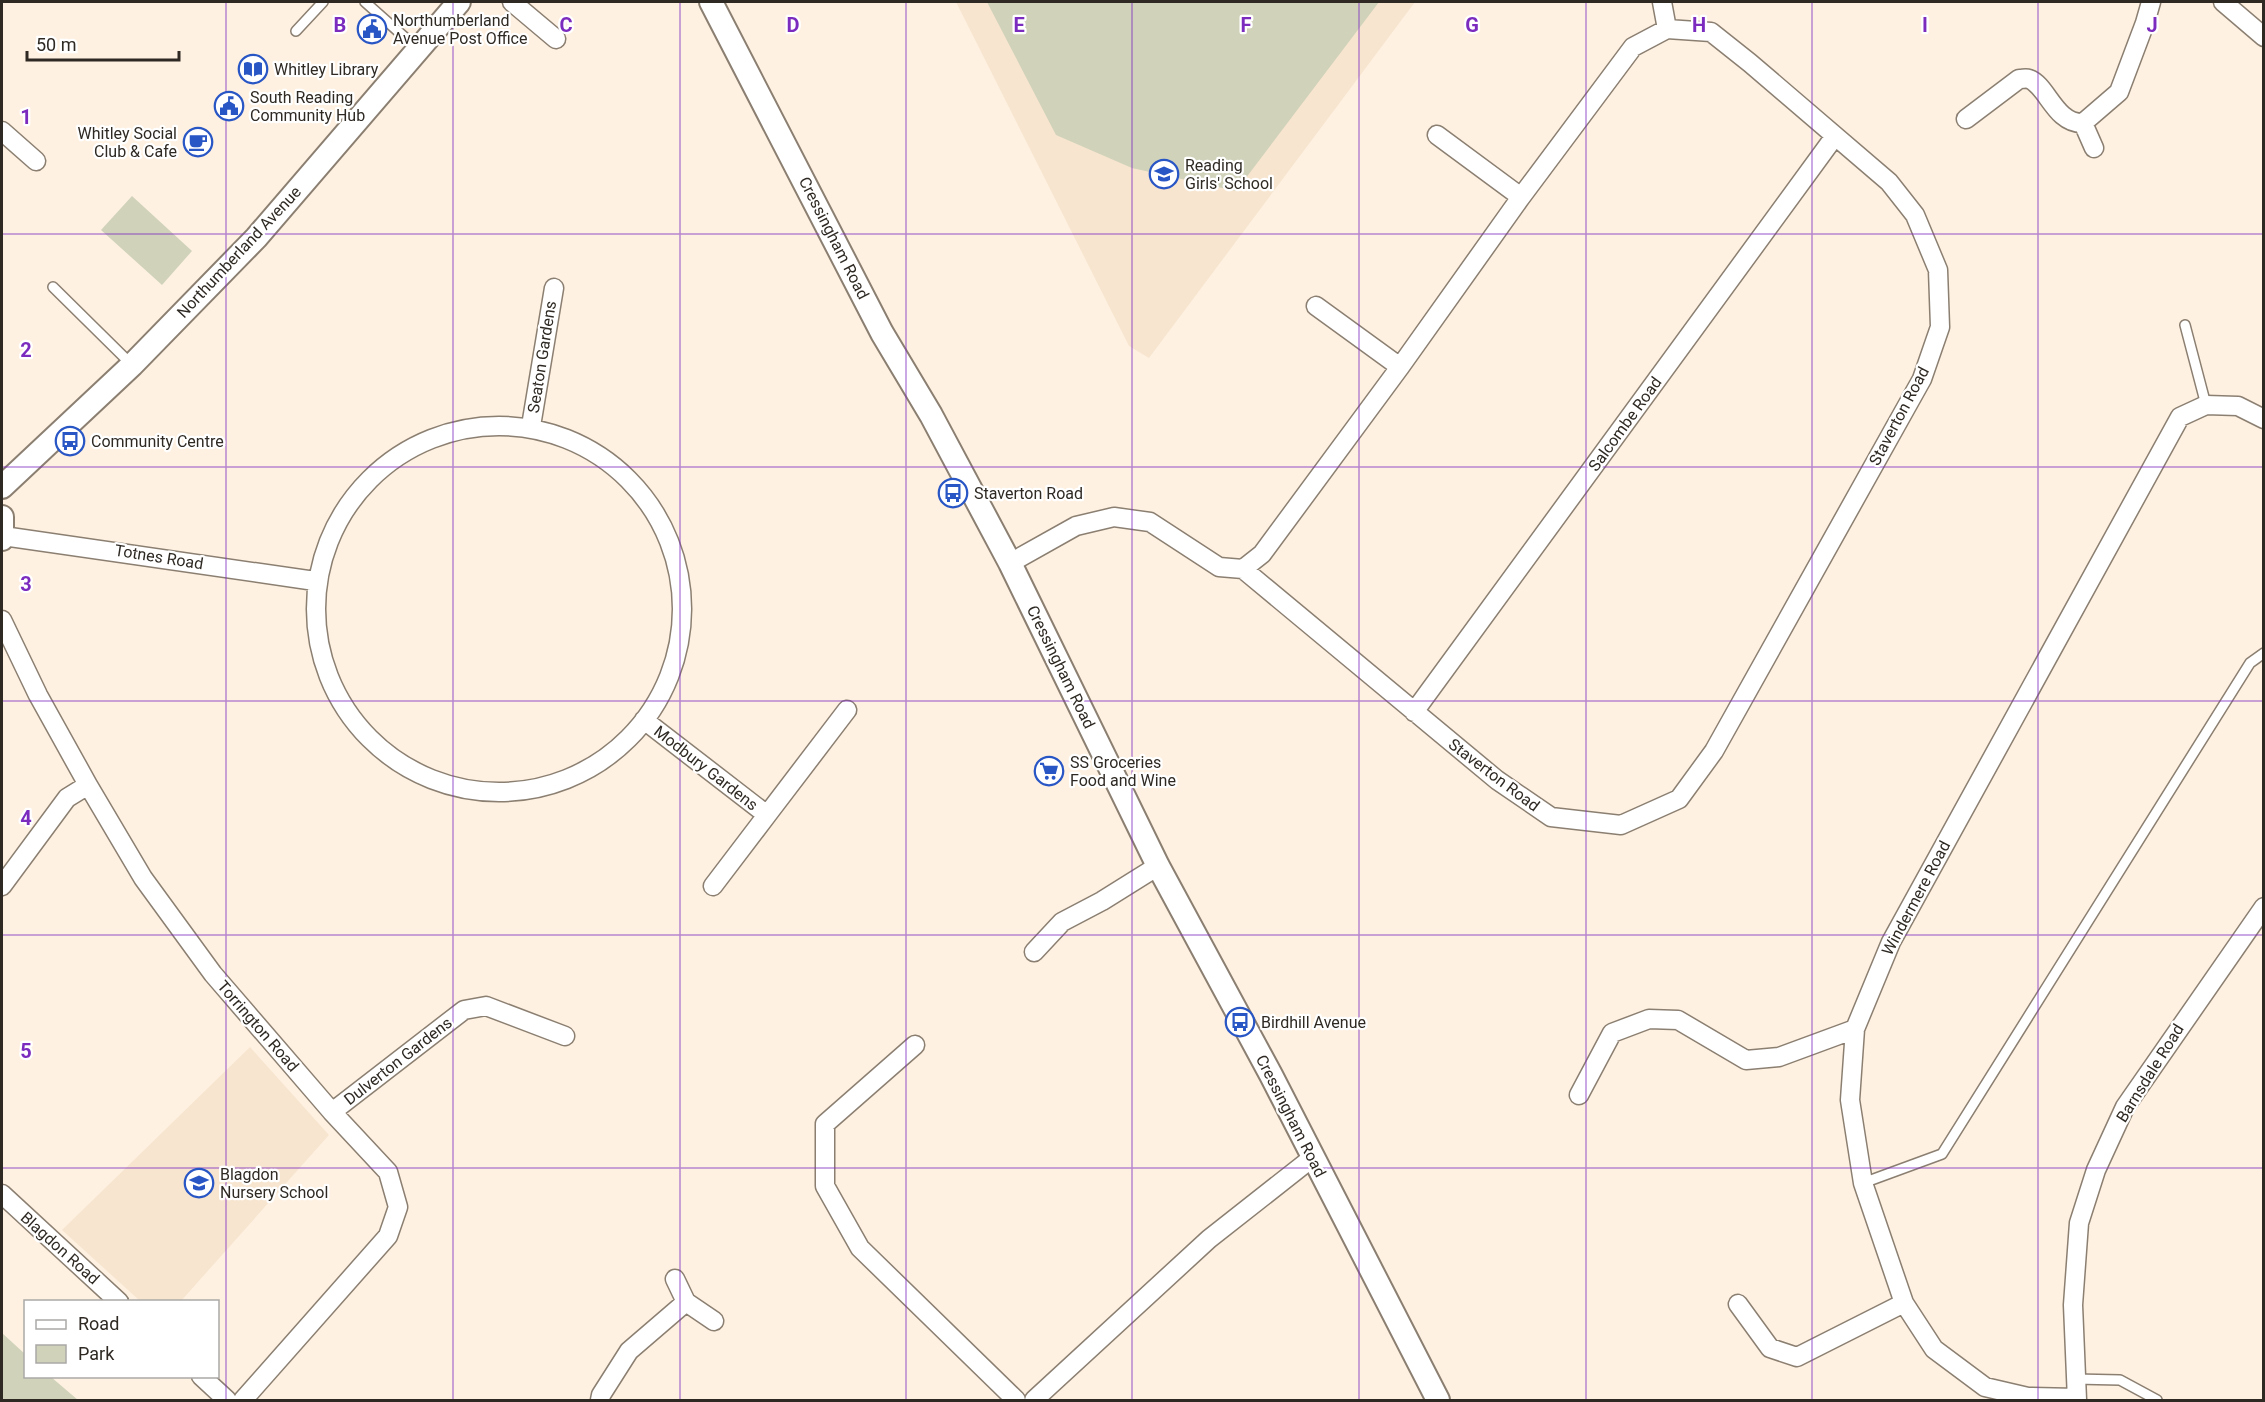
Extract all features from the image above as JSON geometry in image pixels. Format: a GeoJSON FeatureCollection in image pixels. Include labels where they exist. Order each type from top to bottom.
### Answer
{"type":"FeatureCollection","features":[{"type":"Feature","properties":{"kind":"street","name":"Northumberland Avenue"},"geometry":{"type":"LineString","coordinates":[[2,487],[132,365],[256,238],[459,2]]}},
{"type":"Feature","properties":{"kind":"street"},"geometry":{"type":"LineString","coordinates":[[512,2],[556,39]]}},
{"type":"Feature","properties":{"kind":"street","name":"Cressingham Road"},"geometry":{"type":"LineString","coordinates":[[711,2],[882,333],[931,415],[1010,563],[1158,866],[1225,987],[1438,1401]]}},
{"type":"Feature","properties":{"kind":"street"},"geometry":{"type":"LineString","coordinates":[[1243,570],[1262,554],[1400,367],[1521,197],[1633,47],[1667,29],[1662,2]]}},
{"type":"Feature","properties":{"kind":"street"},"geometry":{"type":"LineString","coordinates":[[1966,119],[2019,79],[2029,78],[2054,107],[2075,123],[2083,123],[2119,92],[2151,2]]}},
{"type":"Feature","properties":{"kind":"street"},"geometry":{"type":"LineString","coordinates":[[2223,2],[2264,37]]}},
{"type":"Feature","properties":{"kind":"street","name":"Staverton Road"},"geometry":{"type":"LineString","coordinates":[[1010,563],[1076,526],[1114,517],[1150,522],[1219,567],[1243,570],[1497,780],[1551,817],[1621,825],[1679,799],[1714,751],[1922,378],[1940,327],[1938,270],[1915,215],[1889,182],[1711,32],[1667,29]]}},
{"type":"Feature","properties":{"kind":"street"},"geometry":{"type":"LineString","coordinates":[[2083,123],[2094,148]]}},
{"type":"Feature","properties":{"kind":"street"},"geometry":{"type":"LineString","coordinates":[[2,131],[36,161]]}},
{"type":"Feature","properties":{"kind":"street"},"geometry":{"type":"LineString","coordinates":[[1437,135],[1521,197]]}},
{"type":"Feature","properties":{"kind":"street","name":"Salcombe Road"},"geometry":{"type":"LineString","coordinates":[[1414,712],[1835,136]]}},
{"type":"Feature","properties":{"kind":"street","name":"Seaton Gardens"},"geometry":{"type":"LineString","coordinates":[[531,426],[554,288]]}},
{"type":"Feature","properties":{"kind":"street"},"geometry":{"type":"LineString","coordinates":[[1316,306],[1400,367]]}},
{"type":"Feature","properties":{"kind":"street","name":"Windermere Road"},"geometry":{"type":"LineString","coordinates":[[2077,1399],[2028,1398],[1985,1387],[1934,1349],[1904,1303],[1863,1183],[1850,1100],[1855,1029],[1891,942],[2180,417],[2206,405],[2238,406],[2264,419]]}},
{"type":"Feature","properties":{"kind":"street"},"geometry":{"type":"LineString","coordinates":[[487,426],[531,426],[588,448],[634,485],[655,511],[671,548],[681,593],[681,630],[672,675],[644,720],[604,760],[550,786],[490,793],[431,781],[378,750],[344,709],[318,648],[315,581],[331,532],[355,494],[393,458],[434,439],[487,426]]}},
{"type":"Feature","properties":{"kind":"street","name":"Totnes Road"},"geometry":{"type":"LineString","coordinates":[[2,530],[315,581]]}},
{"type":"Feature","properties":{"kind":"street","name":"Torrington Road"},"geometry":{"type":"LineString","coordinates":[[2,620],[38,695],[143,878],[213,974],[332,1112],[388,1172],[399,1207],[388,1236],[243,1401]]}},
{"type":"Feature","properties":{"kind":"street","name":"Modbury Gardens"},"geometry":{"type":"LineString","coordinates":[[713,886],[848,710]]}},
{"type":"Feature","properties":{"kind":"street","name":"Modbury Gardens"},"geometry":{"type":"LineString","coordinates":[[644,720],[767,815]]}},
{"type":"Feature","properties":{"kind":"street"},"geometry":{"type":"LineString","coordinates":[[2,886],[68,798],[88,785]]}},
{"type":"Feature","properties":{"kind":"street"},"geometry":{"type":"LineString","coordinates":[[1034,952],[1062,922],[1102,901],[1158,866]]}},
{"type":"Feature","properties":{"kind":"street","name":"Barnsdale Road"},"geometry":{"type":"LineString","coordinates":[[2077,1399],[2073,1305],[2079,1223],[2096,1170],[2125,1107],[2264,907]]}},
{"type":"Feature","properties":{"kind":"street","name":"Dulverton Gardens"},"geometry":{"type":"LineString","coordinates":[[332,1112],[464,1010],[486,1006],[565,1036]]}},
{"type":"Feature","properties":{"kind":"street"},"geometry":{"type":"LineString","coordinates":[[1579,1095],[1612,1033],[1649,1019],[1678,1020],[1746,1060],[1779,1057],[1855,1029]]}},
{"type":"Feature","properties":{"kind":"street"},"geometry":{"type":"LineString","coordinates":[[915,1045],[825,1124],[825,1186],[860,1248],[1016,1401]]}},
{"type":"Feature","properties":{"kind":"street"},"geometry":{"type":"LineString","coordinates":[[1034,1401],[1209,1239],[1312,1158]]}},
{"type":"Feature","properties":{"kind":"street","name":"Blagdon Road"},"geometry":{"type":"LineString","coordinates":[[2,1194],[117,1300]]}},
{"type":"Feature","properties":{"kind":"street"},"geometry":{"type":"LineString","coordinates":[[675,1279],[686,1302],[714,1321]]}},
{"type":"Feature","properties":{"kind":"street"},"geometry":{"type":"LineString","coordinates":[[600,1401],[601,1395],[629,1351],[686,1302]]}},
{"type":"Feature","properties":{"kind":"street"},"geometry":{"type":"LineString","coordinates":[[1738,1304],[1770,1348],[1797,1357],[1904,1303]]}},
{"type":"Feature","properties":{"kind":"street"},"geometry":{"type":"LineString","coordinates":[[202,1378],[227,1401]]}},
{"type":"Feature","properties":{"kind":"lane"},"geometry":{"type":"LineString","coordinates":[[296,31],[323,2]]}},
{"type":"Feature","properties":{"kind":"lane"},"geometry":{"type":"LineString","coordinates":[[365,2],[418,49]]}},
{"type":"Feature","properties":{"kind":"lane"},"geometry":{"type":"LineString","coordinates":[[53,287],[132,365]]}},
{"type":"Feature","properties":{"kind":"lane"},"geometry":{"type":"LineString","coordinates":[[2185,325],[2206,405]]}},
{"type":"Feature","properties":{"kind":"lane"},"geometry":{"type":"LineString","coordinates":[[1863,1183],[1942,1154],[2250,663],[2264,653]]}},
{"type":"Feature","properties":{"kind":"lane"},"geometry":{"type":"LineString","coordinates":[[2075,1379],[2120,1380],[2157,1401]]}},
{"type":"Feature","properties":{"kind":"shaded area","name":"Reading Girls' School"},"geometry":{"type":"Polygon","coordinates":[[[956,2],[1415,2],[1149,358],[1129,346],[956,2]]]}},
{"type":"Feature","properties":{"kind":"shaded area","name":"Blagdon Nursery School"},"geometry":{"type":"Polygon","coordinates":[[[250,1047],[329,1135],[182,1300],[139,1300],[62,1230],[250,1047]]]}},
{"type":"Feature","properties":{"kind":"green space"},"geometry":{"type":"Polygon","coordinates":[[[987,2],[1379,2],[1236,191],[1132,168],[1056,135],[987,2]]]}},
{"type":"Feature","properties":{"kind":"green space"},"geometry":{"type":"Polygon","coordinates":[[[132,196],[192,251],[162,285],[101,230],[132,196]]]}},
{"type":"Feature","properties":{"kind":"green space"},"geometry":{"type":"Polygon","coordinates":[[[2,1333],[24,1353],[24,1378],[52,1378],[78,1400],[2,1400],[2,1333]]]}},
{"type":"Feature","properties":{"kind":"place","name":"Northumberland Avenue Post Office"},"geometry":{"type":"Point","coordinates":[372,29]}},
{"type":"Feature","properties":{"kind":"place","name":"Whitley Library"},"geometry":{"type":"Point","coordinates":[253,69]}},
{"type":"Feature","properties":{"kind":"place","name":"South Reading Community Hub"},"geometry":{"type":"Point","coordinates":[229,106]}},
{"type":"Feature","properties":{"kind":"place","name":"Whitley Social Club & Cafe"},"geometry":{"type":"Point","coordinates":[198,142]}},
{"type":"Feature","properties":{"kind":"place","name":"Reading Girls' School"},"geometry":{"type":"Point","coordinates":[1164,174]}},
{"type":"Feature","properties":{"kind":"place","name":"Community Centre"},"geometry":{"type":"Point","coordinates":[70,441]}},
{"type":"Feature","properties":{"kind":"place","name":"Staverton Road"},"geometry":{"type":"Point","coordinates":[953,493]}},
{"type":"Feature","properties":{"kind":"place","name":"SS Groceries Food and Wine"},"geometry":{"type":"Point","coordinates":[1049,771]}},
{"type":"Feature","properties":{"kind":"place","name":"Birdhill Avenue"},"geometry":{"type":"Point","coordinates":[1240,1022]}},
{"type":"Feature","properties":{"kind":"place","name":"Blagdon Nursery School"},"geometry":{"type":"Point","coordinates":[199,1183]}}]}
